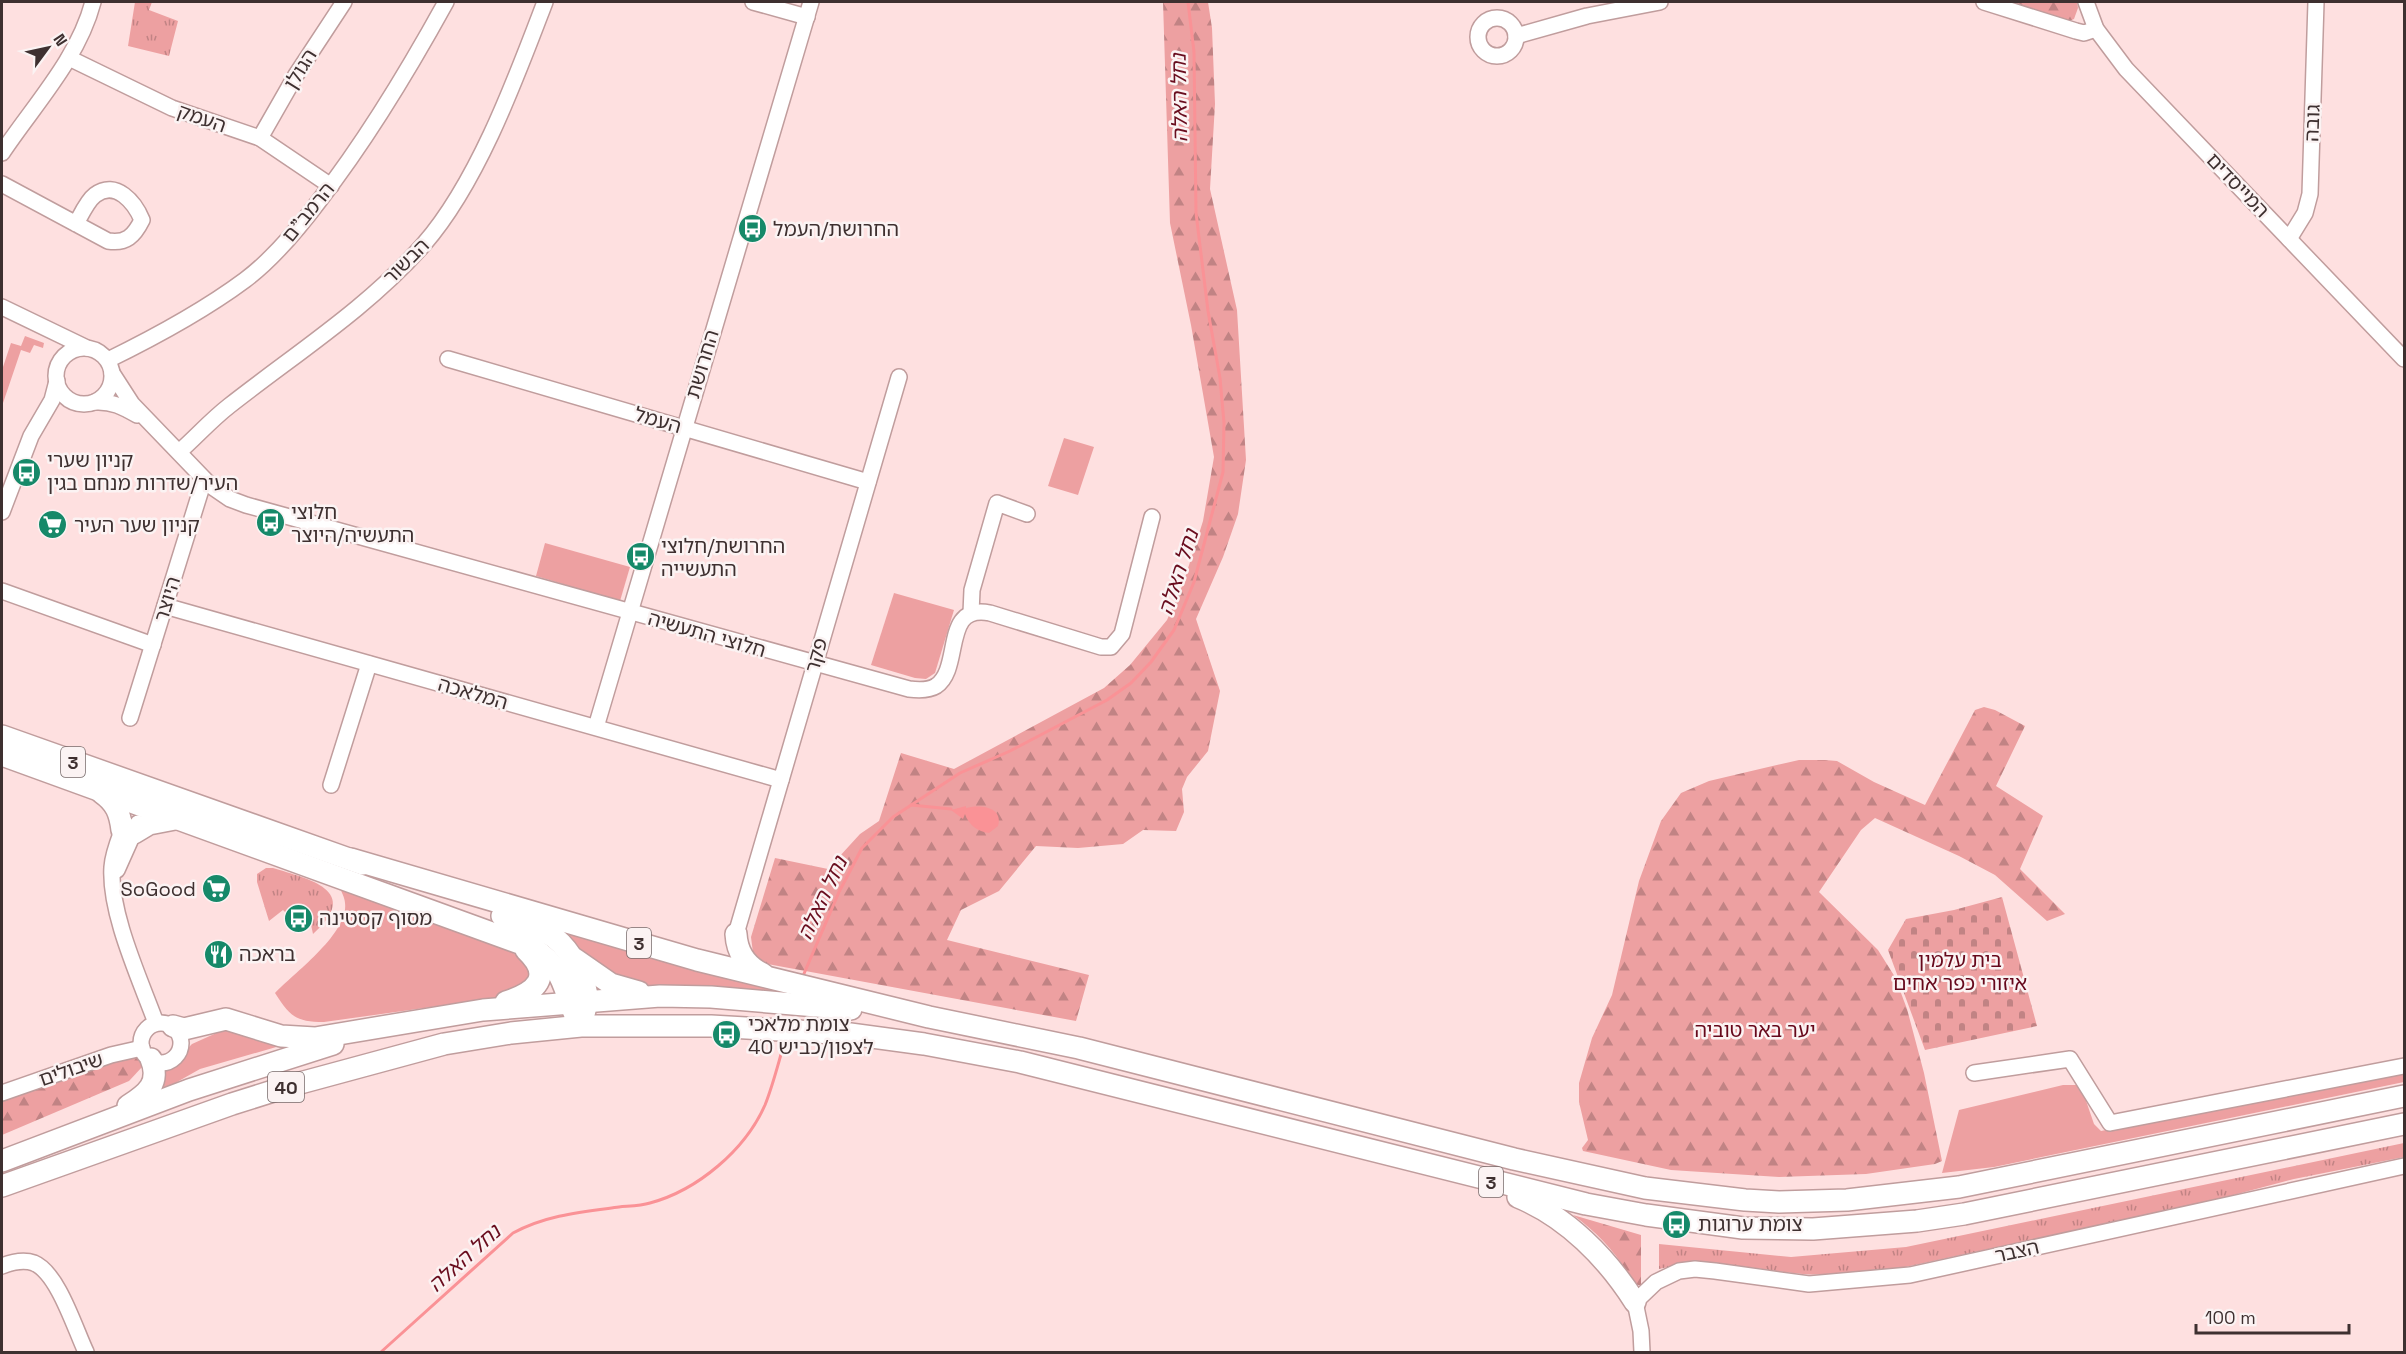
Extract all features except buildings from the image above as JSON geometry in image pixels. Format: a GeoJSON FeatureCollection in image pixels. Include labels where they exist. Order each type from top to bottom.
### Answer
{"type":"FeatureCollection","features":[{"type":"Feature","properties":{"kind":"highway","name":"3"},"geometry":{"type":"LineString","coordinates":[[2,736],[140,798],[177,819],[533,948],[553,964],[578,1001]]}},
{"type":"Feature","properties":{"kind":"highway","name":"3"},"geometry":{"type":"LineString","coordinates":[[2,755],[99,791],[140,798],[697,960],[929,1017],[1068,1045],[1592,1177],[1645,1188],[1745,1200],[1847,1200],[1959,1187],[2404,1096]]}},
{"type":"Feature","properties":{"kind":"highway"},"geometry":{"type":"LineString","coordinates":[[99,791],[116,806],[128,832],[149,824],[177,819]]}},
{"type":"Feature","properties":{"kind":"highway"},"geometry":{"type":"LineString","coordinates":[[351,859],[549,935],[594,974],[610,984],[660,996]]}},
{"type":"Feature","properties":{"kind":"highway"},"geometry":{"type":"LineString","coordinates":[[697,960],[712,956],[727,945],[736,933]]}},
{"type":"Feature","properties":{"kind":"highway"},"geometry":{"type":"LineString","coordinates":[[736,933],[737,947],[747,964],[755,971],[772,978]]}},
{"type":"Feature","properties":{"kind":"highway"},"geometry":{"type":"LineString","coordinates":[[483,1010],[522,996],[540,981],[540,970],[532,957],[508,938]]}},
{"type":"Feature","properties":{"kind":"highway"},"geometry":{"type":"LineString","coordinates":[[567,952],[582,980],[578,1001],[581,1026]]}},
{"type":"Feature","properties":{"kind":"highway","name":"40"},"geometry":{"type":"LineString","coordinates":[[2,1161],[189,1090],[346,1039],[391,1027],[483,1010],[660,996],[711,997],[929,1017]]}},
{"type":"Feature","properties":{"kind":"highway"},"geometry":{"type":"LineString","coordinates":[[164,1025],[184,1029],[235,1020],[281,1036],[315,1038],[391,1027]]}},
{"type":"Feature","properties":{"kind":"highway","name":"3"},"geometry":{"type":"LineString","coordinates":[[581,1026],[766,1027],[850,1034],[924,1044],[1062,1072],[1586,1204],[1673,1220],[1743,1228],[1831,1228],[1964,1214],[2404,1124]]}},
{"type":"Feature","properties":{"kind":"highway","name":"40"},"geometry":{"type":"LineString","coordinates":[[2,1186],[220,1108],[354,1068],[454,1042],[581,1026]]}},
{"type":"Feature","properties":{"kind":"highway"},"geometry":{"type":"LineString","coordinates":[[99,1125],[149,1091],[155,1079],[146,1054]]}},
{"type":"Feature","properties":{"kind":"highway"},"geometry":{"type":"LineString","coordinates":[[1464,1175],[1526,1200],[1559,1221],[1598,1253],[1635,1302]]}},
{"type":"Feature","properties":{"kind":"street"},"geometry":{"type":"LineString","coordinates":[[2,153],[69,58],[82,33],[93,2]]}},
{"type":"Feature","properties":{"kind":"street","name":"הגולן"},"geometry":{"type":"LineString","coordinates":[[260,138],[296,75],[344,2]]}},
{"type":"Feature","properties":{"kind":"street","name":"הרמב\"ם"},"geometry":{"type":"LineString","coordinates":[[110,366],[246,279],[278,250],[331,186],[407,74],[446,2]]}},
{"type":"Feature","properties":{"kind":"street","name":"הבשור"},"geometry":{"type":"LineString","coordinates":[[179,452],[229,406],[358,308],[424,245],[453,204],[476,163],[523,60],[545,2]]}},
{"type":"Feature","properties":{"kind":"street"},"geometry":{"type":"LineString","coordinates":[[753,2],[807,18]]}},
{"type":"Feature","properties":{"kind":"street","name":"החרושת"},"geometry":{"type":"LineString","coordinates":[[596,728],[683,428],[812,2]]}},
{"type":"Feature","properties":{"kind":"street"},"geometry":{"type":"LineString","coordinates":[[1516,36],[1587,16],[1660,2]]}},
{"type":"Feature","properties":{"kind":"street"},"geometry":{"type":"LineString","coordinates":[[1984,2],[2084,33],[2096,29]]}},
{"type":"Feature","properties":{"kind":"street","name":"המייסדים"},"geometry":{"type":"LineString","coordinates":[[2086,2],[2096,29],[2126,69],[2404,359]]}},
{"type":"Feature","properties":{"kind":"street","name":"גובה"},"geometry":{"type":"LineString","coordinates":[[2289,239],[2306,213],[2310,194],[2316,2]]}},
{"type":"Feature","properties":{"kind":"street","name":"העמק"},"geometry":{"type":"LineString","coordinates":[[69,58],[172,108],[260,138],[331,186]]}},
{"type":"Feature","properties":{"kind":"street"},"geometry":{"type":"LineString","coordinates":[[2,184],[76,224]]}},
{"type":"Feature","properties":{"kind":"street"},"geometry":{"type":"LineString","coordinates":[[2,307],[102,354],[110,366],[110,387],[106,393],[95,402],[78,403],[63,408],[47,418],[31,436]]}},
{"type":"Feature","properties":{"kind":"street"},"geometry":{"type":"LineString","coordinates":[[2,512],[31,436],[52,400],[57,381],[60,349],[49,330]]}},
{"type":"Feature","properties":{"kind":"street"},"geometry":{"type":"LineString","coordinates":[[58,365],[70,351],[87,348]]}},
{"type":"Feature","properties":{"kind":"street","name":"העמל"},"geometry":{"type":"LineString","coordinates":[[448,359],[868,482]]}},
{"type":"Feature","properties":{"kind":"street","name":"חלוצי התעשיה"},"geometry":{"type":"LineString","coordinates":[[110,366],[124,395],[204,480],[219,493],[246,505],[909,689],[936,687],[946,673],[959,624],[971,613]]}},
{"type":"Feature","properties":{"kind":"street","name":"פקר"},"geometry":{"type":"LineString","coordinates":[[736,933],[899,377]]}},
{"type":"Feature","properties":{"kind":"street"},"geometry":{"type":"LineString","coordinates":[[57,381],[62,393],[78,403]]}},
{"type":"Feature","properties":{"kind":"street","name":"חלוצי התעשיה"},"geometry":{"type":"LineString","coordinates":[[95,402],[106,401],[117,404],[153,425]]}},
{"type":"Feature","properties":{"kind":"street","name":"היוצר"},"geometry":{"type":"LineString","coordinates":[[130,717],[204,480]]}},
{"type":"Feature","properties":{"kind":"street"},"geometry":{"type":"LineString","coordinates":[[1027,513],[997,503],[972,590],[971,613],[990,613],[1101,647],[1111,647],[1122,634],[1152,517]]}},
{"type":"Feature","properties":{"kind":"street"},"geometry":{"type":"LineString","coordinates":[[2,591],[153,645]]}},
{"type":"Feature","properties":{"kind":"street","name":"המלאכה"},"geometry":{"type":"LineString","coordinates":[[165,606],[781,780]]}},
{"type":"Feature","properties":{"kind":"street"},"geometry":{"type":"LineString","coordinates":[[331,785],[369,664]]}},
{"type":"Feature","properties":{"kind":"street"},"geometry":{"type":"LineString","coordinates":[[140,798],[128,832],[113,858],[114,903],[164,1025],[181,1040],[177,1055],[165,1063],[146,1054],[141,1042],[146,1030],[164,1025]]}},
{"type":"Feature","properties":{"kind":"street","name":"שיבולים"},"geometry":{"type":"LineString","coordinates":[[2,1093],[111,1055],[146,1054]]}},
{"type":"Feature","properties":{"kind":"street"},"geometry":{"type":"LineString","coordinates":[[1974,1073],[2070,1059],[2110,1123],[2404,1066]]}},
{"type":"Feature","properties":{"kind":"street","name":"הצבר"},"geometry":{"type":"LineString","coordinates":[[1635,1302],[1656,1282],[1679,1271],[1715,1270],[1809,1284],[1910,1275],[2404,1166]]}},
{"type":"Feature","properties":{"kind":"street"},"geometry":{"type":"LineString","coordinates":[[2,1266],[14,1261],[32,1262],[43,1268],[61,1296],[86,1353]]}},
{"type":"Feature","properties":{"kind":"street"},"geometry":{"type":"LineString","coordinates":[[1635,1302],[1641,1331],[1642,1353]]}},
{"type":"Feature","properties":{"kind":"green space"},"geometry":{"type":"Polygon","coordinates":[[[135,2],[152,2],[149,10],[178,21],[169,56],[128,46],[135,2]]]}},
{"type":"Feature","properties":{"kind":"green space"},"geometry":{"type":"Polygon","coordinates":[[[1163,2],[1208,2],[1212,28],[1215,104],[1210,189],[1237,310],[1246,460],[1238,514],[1223,557],[1196,619],[1220,691],[1208,751],[1187,777],[1182,789],[1184,812],[1176,831],[1143,830],[1123,844],[1078,848],[1036,846],[999,891],[961,910],[947,940],[1089,975],[1076,1021],[762,963],[753,953],[751,937],[775,858],[828,869],[860,834],[879,821],[901,753],[954,769],[1104,688],[1130,665],[1167,620],[1183,584],[1203,521],[1214,457],[1170,223],[1163,2]]]}},
{"type":"Feature","properties":{"kind":"green space"},"geometry":{"type":"Polygon","coordinates":[[[2010,2],[2077,2],[2078,8],[2074,19],[2067,22],[2010,2]]]}},
{"type":"Feature","properties":{"kind":"green space"},"geometry":{"type":"Polygon","coordinates":[[[25,336],[44,343],[43,348],[34,345],[30,353],[21,350],[2,406],[2,370],[11,343],[21,346],[25,336]]]}},
{"type":"Feature","properties":{"kind":"green space"},"geometry":{"type":"Polygon","coordinates":[[[1064,438],[1094,447],[1078,495],[1048,486],[1064,438]]]}},
{"type":"Feature","properties":{"kind":"green space"},"geometry":{"type":"Polygon","coordinates":[[[545,543],[630,567],[620,601],[536,576],[545,543]]]}},
{"type":"Feature","properties":{"kind":"green space"},"geometry":{"type":"Polygon","coordinates":[[[894,593],[954,610],[935,673],[926,679],[871,665],[894,593]]]}},
{"type":"Feature","properties":{"kind":"green space","name":"יער באר טוביה"},"geometry":{"type":"Polygon","coordinates":[[[1984,707],[1995,710],[2025,726],[1996,786],[2043,816],[2020,869],[2065,914],[2047,921],[1995,875],[1875,818],[1861,830],[1819,892],[1878,950],[1895,977],[1907,1009],[1924,1073],[1942,1161],[1866,1174],[1779,1177],[1671,1170],[1583,1151],[1582,1148],[1588,1140],[1579,1102],[1579,1083],[1592,1038],[1612,995],[1639,881],[1661,821],[1681,793],[1709,781],[1764,768],[1799,760],[1825,760],[1837,761],[1874,782],[1925,805],[1975,710],[1984,707]]]}},
{"type":"Feature","properties":{"kind":"green space"},"geometry":{"type":"Polygon","coordinates":[[[266,868],[273,868],[314,882],[332,897],[333,907],[327,919],[313,934],[310,920],[295,918],[283,910],[269,921],[257,882],[257,874],[266,868]]]}},
{"type":"Feature","properties":{"kind":"green space"},"geometry":{"type":"Polygon","coordinates":[[[339,886],[509,950],[524,961],[532,977],[511,994],[496,998],[324,1022],[300,1019],[289,1012],[275,993],[319,952],[338,927],[344,915],[345,903],[339,886]]]}},
{"type":"Feature","properties":{"kind":"green space","name":"בית עלמין איזורי כפר אחים"},"geometry":{"type":"Polygon","coordinates":[[[2002,897],[2037,1026],[1925,1050],[1888,950],[1906,919],[1954,910],[2002,897]]]}},
{"type":"Feature","properties":{"kind":"green space"},"geometry":{"type":"Polygon","coordinates":[[[509,915],[720,970],[815,1002],[630,986],[509,915]]]}},
{"type":"Feature","properties":{"kind":"green space"},"geometry":{"type":"Polygon","coordinates":[[[232,1026],[290,1043],[200,1069],[154,1095],[161,1069],[173,1058],[192,1044],[232,1026]]]}},
{"type":"Feature","properties":{"kind":"green space"},"geometry":{"type":"Polygon","coordinates":[[[135,1055],[143,1066],[129,1081],[2,1135],[2,1101],[87,1068],[135,1055]]]}},
{"type":"Feature","properties":{"kind":"green space"},"geometry":{"type":"Polygon","coordinates":[[[2404,1071],[2404,1082],[1994,1167],[1942,1173],[1959,1110],[2063,1085],[2076,1085],[2082,1089],[2094,1124],[2101,1131],[2404,1071]]]}},
{"type":"Feature","properties":{"kind":"green space"},"geometry":{"type":"Polygon","coordinates":[[[2404,1143],[2404,1157],[2294,1179],[2211,1201],[1896,1269],[1803,1274],[1731,1265],[1696,1264],[1659,1269],[1659,1244],[1791,1257],[1906,1247],[2404,1143]]]}},
{"type":"Feature","properties":{"kind":"green space"},"geometry":{"type":"Polygon","coordinates":[[[1573,1215],[1641,1235],[1641,1285],[1634,1285],[1608,1246],[1573,1215]]]}},
{"type":"Feature","properties":{"kind":"shaded area"},"geometry":{"type":"Polygon","coordinates":[[[966,806],[966,808],[978,806],[990,808],[998,815],[998,826],[989,833],[981,831],[971,824],[965,814],[963,819],[951,810],[966,806]]]}},
{"type":"Feature","properties":{"kind":"waterway","name":"נחל האלה"},"geometry":{"type":"LineString","coordinates":[[803,976],[839,892],[862,848],[893,817],[960,773],[1010,751],[1107,700],[1131,683],[1151,662],[1174,630],[1194,582],[1223,472],[1224,423],[1220,378],[1208,311],[1196,213],[1194,52],[1188,2]]}},
{"type":"Feature","properties":{"kind":"waterway"},"geometry":{"type":"LineString","coordinates":[[911,805],[951,809]]}},
{"type":"Feature","properties":{"kind":"waterway","name":"נחל האלה"},"geometry":{"type":"LineString","coordinates":[[381,1352],[513,1233],[538,1222],[564,1215],[650,1203],[685,1189],[718,1166],[756,1122],[768,1097],[784,1044]]}},
{"type":"Feature","properties":{"kind":"place","name":"החרושת/העמל"},"geometry":{"type":"Point","coordinates":[752,229]}},
{"type":"Feature","properties":{"kind":"place","name":"קניון שערי העיר/שדרות מנחם בגין"},"geometry":{"type":"Point","coordinates":[26,472]}},
{"type":"Feature","properties":{"kind":"place","name":"חלוצי התעשיה/היוצר"},"geometry":{"type":"Point","coordinates":[270,523]}},
{"type":"Feature","properties":{"kind":"place","name":"קניון שער העיר"},"geometry":{"type":"Point","coordinates":[53,525]}},
{"type":"Feature","properties":{"kind":"place","name":"החרושת/חלוצי התעשייה"},"geometry":{"type":"Point","coordinates":[640,557]}},
{"type":"Feature","properties":{"kind":"place","name":"SoGood"},"geometry":{"type":"Point","coordinates":[217,889]}},
{"type":"Feature","properties":{"kind":"place","name":"מסוף קסטינה"},"geometry":{"type":"Point","coordinates":[298,918]}},
{"type":"Feature","properties":{"kind":"place","name":"בראכה"},"geometry":{"type":"Point","coordinates":[218,954]}},
{"type":"Feature","properties":{"kind":"place","name":"צומת מלאכי לצפון/כביש 40"},"geometry":{"type":"Point","coordinates":[727,1035]}},
{"type":"Feature","properties":{"kind":"place","name":"צומת ערוגות"},"geometry":{"type":"Point","coordinates":[1677,1224]}}]}
